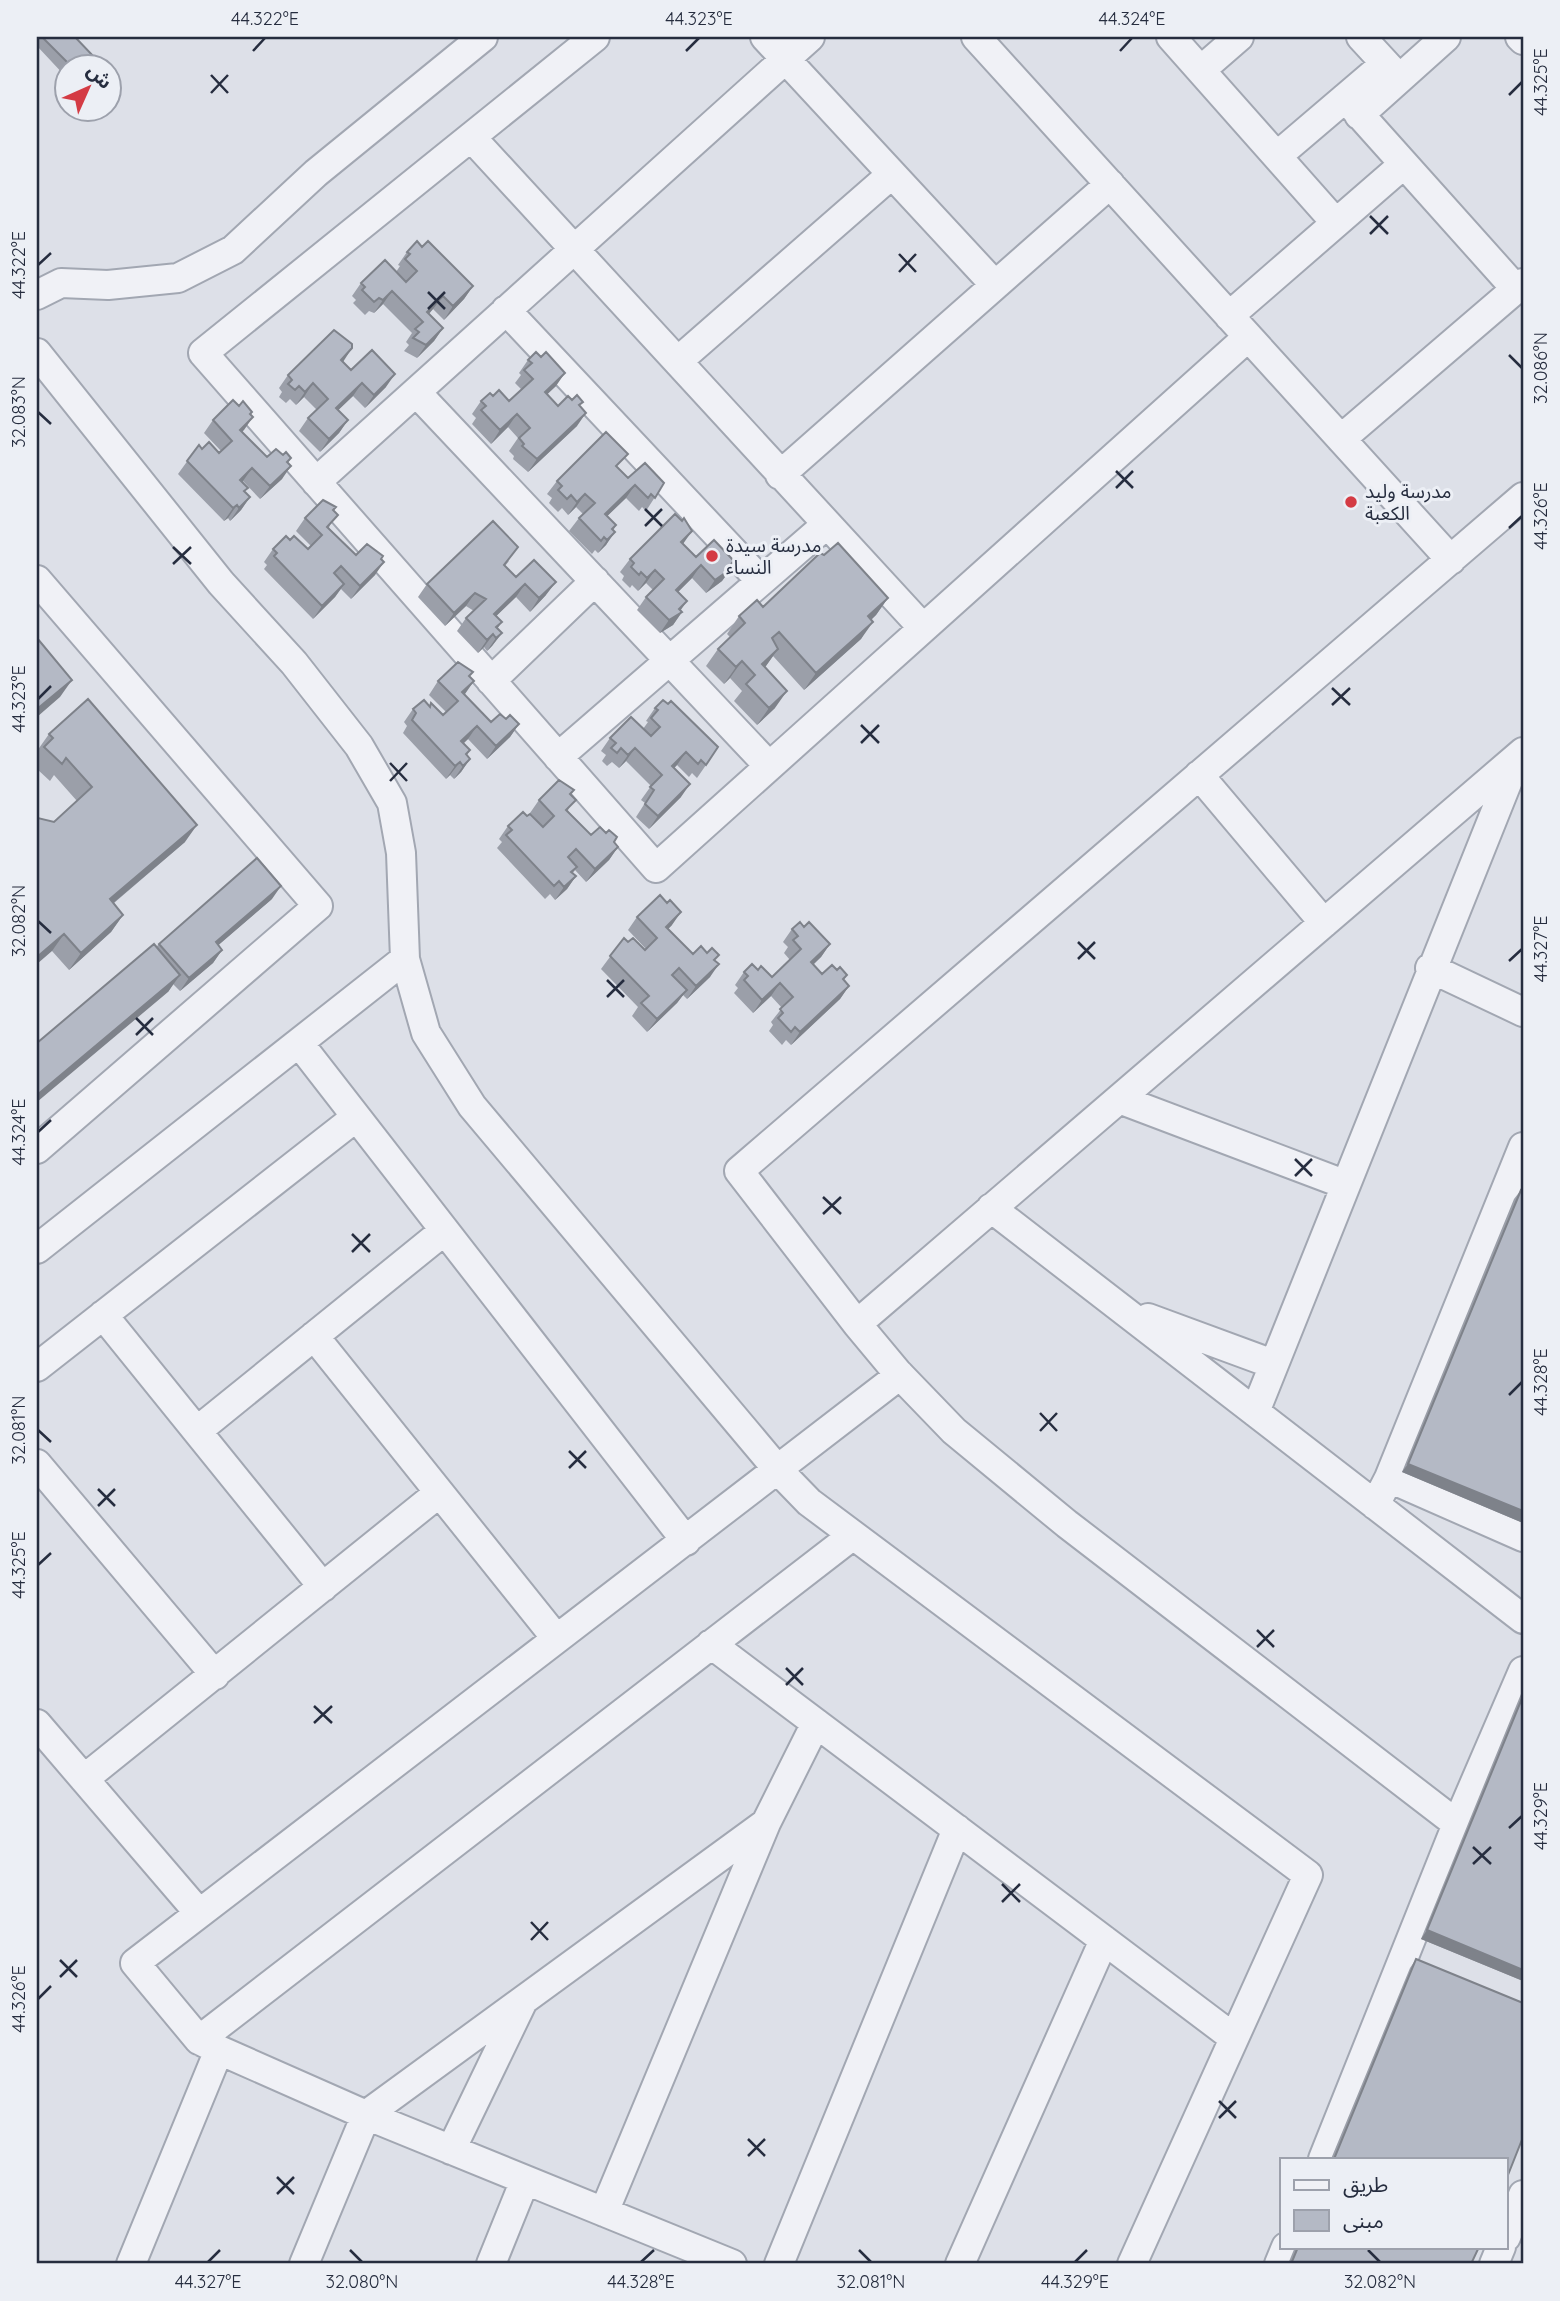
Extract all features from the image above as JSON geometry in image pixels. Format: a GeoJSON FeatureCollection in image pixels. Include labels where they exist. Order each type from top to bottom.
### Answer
{"type":"FeatureCollection","features":[{"type":"Feature","properties":{"kind":"street"},"geometry":{"type":"LineString","coordinates":[[37,295],[61,283],[108,285],[178,278],[233,250],[316,173],[483,37]]}},
{"type":"Feature","properties":{"kind":"street"},"geometry":{"type":"LineString","coordinates":[[595,37],[203,353],[656,868],[1248,337]]}},
{"type":"Feature","properties":{"kind":"street"},"geometry":{"type":"LineString","coordinates":[[765,37],[995,285]]}},
{"type":"Feature","properties":{"kind":"street"},"geometry":{"type":"LineString","coordinates":[[316,482],[810,37]]}},
{"type":"Feature","properties":{"kind":"street"},"geometry":{"type":"LineString","coordinates":[[1171,37],[1336,223]]}},
{"type":"Feature","properties":{"kind":"street"},"geometry":{"type":"LineString","coordinates":[[1200,70],[1239,37]]}},
{"type":"Feature","properties":{"kind":"street"},"geometry":{"type":"LineString","coordinates":[[1361,37],[1392,71]]}},
{"type":"Feature","properties":{"kind":"street"},"geometry":{"type":"LineString","coordinates":[[1277,156],[1352,107],[1392,71],[1446,37]]}},
{"type":"Feature","properties":{"kind":"street"},"geometry":{"type":"LineString","coordinates":[[989,41],[1110,184],[1451,560]]}},
{"type":"Feature","properties":{"kind":"street"},"geometry":{"type":"LineString","coordinates":[[1341,439],[1520,286],[1352,107]]}},
{"type":"Feature","properties":{"kind":"street"},"geometry":{"type":"LineString","coordinates":[[471,137],[923,628]]}},
{"type":"Feature","properties":{"kind":"street"},"geometry":{"type":"LineString","coordinates":[[1229,316],[1404,164]]}},
{"type":"Feature","properties":{"kind":"street"},"geometry":{"type":"LineString","coordinates":[[678,361],[892,174]]}},
{"type":"Feature","properties":{"kind":"street"},"geometry":{"type":"LineString","coordinates":[[780,475],[1110,184]]}},
{"type":"Feature","properties":{"kind":"street"},"geometry":{"type":"LineString","coordinates":[[506,310],[761,580]]}},
{"type":"Feature","properties":{"kind":"street"},"geometry":{"type":"LineString","coordinates":[[37,353],[220,583],[294,663],[359,746],[392,803],[401,853],[401,917],[405,959],[426,1033],[472,1106],[779,1470],[809,1502],[1308,1875],[1132,2264]]}},
{"type":"Feature","properties":{"kind":"street"},"geometry":{"type":"LineString","coordinates":[[416,392],[769,766]]}},
{"type":"Feature","properties":{"kind":"street"},"geometry":{"type":"LineString","coordinates":[[1457,1824],[1020,1486],[954,1431],[900,1375],[857,1324],[739,1171],[1523,497]]}},
{"type":"Feature","properties":{"kind":"street"},"geometry":{"type":"LineString","coordinates":[[558,757],[826,524]]}},
{"type":"Feature","properties":{"kind":"street"},"geometry":{"type":"LineString","coordinates":[[37,580],[318,906],[37,1149]]}},
{"type":"Feature","properties":{"kind":"street"},"geometry":{"type":"LineString","coordinates":[[491,681],[595,581]]}},
{"type":"Feature","properties":{"kind":"street"},"geometry":{"type":"LineString","coordinates":[[857,1324],[1520,755]]}},
{"type":"Feature","properties":{"kind":"street"},"geometry":{"type":"LineString","coordinates":[[1255,1412],[1430,968],[1520,755]]}},
{"type":"Feature","properties":{"kind":"street"},"geometry":{"type":"LineString","coordinates":[[1199,775],[1324,923]]}},
{"type":"Feature","properties":{"kind":"street"},"geometry":{"type":"LineString","coordinates":[[37,1249],[405,959]]}},
{"type":"Feature","properties":{"kind":"street"},"geometry":{"type":"LineString","coordinates":[[1430,968],[1523,1012]]}},
{"type":"Feature","properties":{"kind":"street"},"geometry":{"type":"LineString","coordinates":[[299,1043],[686,1541]]}},
{"type":"Feature","properties":{"kind":"street"},"geometry":{"type":"LineString","coordinates":[[1119,1099],[1345,1184]]}},
{"type":"Feature","properties":{"kind":"street"},"geometry":{"type":"LineString","coordinates":[[37,1367],[355,1118]]}},
{"type":"Feature","properties":{"kind":"street"},"geometry":{"type":"LineString","coordinates":[[1375,1505],[1516,1184],[1523,1147]]}},
{"type":"Feature","properties":{"kind":"street"},"geometry":{"type":"LineString","coordinates":[[991,1208],[1523,1619]]}},
{"type":"Feature","properties":{"kind":"street"},"geometry":{"type":"LineString","coordinates":[[197,1431],[444,1231]]}},
{"type":"Feature","properties":{"kind":"street"},"geometry":{"type":"LineString","coordinates":[[1121,1309],[1273,1364]]}},
{"type":"Feature","properties":{"kind":"street"},"geometry":{"type":"LineString","coordinates":[[103,1315],[323,1587]]}},
{"type":"Feature","properties":{"kind":"street"},"geometry":{"type":"LineString","coordinates":[[314,1336],[556,1638]]}},
{"type":"Feature","properties":{"kind":"street"},"geometry":{"type":"LineString","coordinates":[[732,2264],[366,2115],[209,2045],[135,1963],[900,1375]]}},
{"type":"Feature","properties":{"kind":"street"},"geometry":{"type":"LineString","coordinates":[[37,1464],[215,1675]]}},
{"type":"Feature","properties":{"kind":"street"},"geometry":{"type":"LineString","coordinates":[[1389,1478],[1523,1537]]}},
{"type":"Feature","properties":{"kind":"street"},"geometry":{"type":"LineString","coordinates":[[84,1779],[439,1493]]}},
{"type":"Feature","properties":{"kind":"street"},"geometry":{"type":"LineString","coordinates":[[131,2264],[209,2045],[711,1644],[852,1536]]}},
{"type":"Feature","properties":{"kind":"street"},"geometry":{"type":"LineString","coordinates":[[711,1644],[1234,2038]]}},
{"type":"Feature","properties":{"kind":"street"},"geometry":{"type":"LineString","coordinates":[[1323,2158],[1406,1958],[1457,1824],[1523,1671]]}},
{"type":"Feature","properties":{"kind":"street"},"geometry":{"type":"LineString","coordinates":[[604,2212],[766,1823],[816,1723]]}},
{"type":"Feature","properties":{"kind":"street"},"geometry":{"type":"LineString","coordinates":[[37,1724],[199,1913]]}},
{"type":"Feature","properties":{"kind":"street"},"geometry":{"type":"LineString","coordinates":[[304,2264],[366,2115],[526,1995],[766,1823]]}},
{"type":"Feature","properties":{"kind":"street"},"geometry":{"type":"LineString","coordinates":[[779,2264],[957,1829]]}},
{"type":"Feature","properties":{"kind":"street"},"geometry":{"type":"LineString","coordinates":[[960,2264],[1104,1940]]}},
{"type":"Feature","properties":{"kind":"street"},"geometry":{"type":"LineString","coordinates":[[1406,1958],[1432,1968]]}},
{"type":"Feature","properties":{"kind":"street"},"geometry":{"type":"LineString","coordinates":[[452,2150],[526,1995]]}},
{"type":"Feature","properties":{"kind":"street"},"geometry":{"type":"LineString","coordinates":[[491,2264],[525,2180]]}},
{"type":"Feature","properties":{"kind":"street"},"geometry":{"type":"LineString","coordinates":[[1508,2232],[1523,2195]]}},
{"type":"Feature","properties":{"kind":"street"},"geometry":{"type":"LineString","coordinates":[[1494,2264],[1502,2248]]}},
{"type":"Feature","properties":{"kind":"building"},"geometry":{"type":"Polygon","coordinates":[[[42,37],[75,37],[89,52],[57,52],[42,37]]]}},
{"type":"Feature","properties":{"kind":"building"},"geometry":{"type":"Polygon","coordinates":[[[417,241],[422,247],[428,241],[473,286],[453,306],[443,296],[427,312],[443,328],[426,345],[413,338],[419,332],[415,329],[423,322],[392,291],[383,300],[379,298],[374,302],[362,290],[365,287],[361,283],[385,260],[406,282],[417,271],[405,259],[410,254],[407,252],[417,241]]]}},
{"type":"Feature","properties":{"kind":"building"},"geometry":{"type":"Polygon","coordinates":[[[334,330],[352,344],[352,348],[341,360],[351,370],[372,350],[395,374],[374,395],[362,383],[336,408],[348,420],[329,439],[308,418],[328,399],[313,383],[305,392],[299,386],[295,390],[288,384],[292,380],[288,375],[334,330]]]}},
{"type":"Feature","properties":{"kind":"building"},"geometry":{"type":"Polygon","coordinates":[[[536,352],[541,357],[546,352],[565,373],[545,392],[558,406],[568,396],[572,400],[577,395],[583,402],[579,405],[586,413],[537,459],[522,446],[524,444],[519,438],[530,428],[517,414],[500,430],[481,410],[486,406],[481,401],[490,393],[493,396],[499,390],[509,401],[533,379],[524,370],[532,363],[528,360],[536,352]]]}},
{"type":"Feature","properties":{"kind":"building"},"geometry":{"type":"Polygon","coordinates":[[[233,400],[239,406],[243,401],[252,412],[250,414],[253,417],[240,430],[267,457],[276,449],[283,455],[286,452],[291,458],[287,462],[291,466],[270,486],[252,468],[240,480],[248,488],[244,491],[250,497],[239,508],[237,505],[233,508],[187,461],[199,445],[202,449],[209,442],[219,453],[232,441],[213,420],[233,400]]]}},
{"type":"Feature","properties":{"kind":"building"},"geometry":{"type":"Polygon","coordinates":[[[606,432],[628,454],[616,466],[628,478],[645,463],[664,483],[655,498],[651,494],[648,498],[635,485],[605,514],[616,525],[612,529],[615,532],[607,540],[604,537],[601,541],[579,518],[595,503],[585,494],[577,502],[571,495],[567,499],[558,490],[562,486],[557,481],[606,432]]]}},
{"type":"Feature","properties":{"kind":"building"},"geometry":{"type":"Polygon","coordinates":[[[323,500],[336,507],[333,510],[338,515],[327,527],[356,555],[367,544],[383,556],[381,559],[384,562],[360,586],[341,566],[334,573],[344,584],[322,606],[274,556],[277,553],[273,549],[286,536],[290,540],[294,536],[308,549],[322,535],[305,518],[323,500]]]}},
{"type":"Feature","properties":{"kind":"building"},"geometry":{"type":"Polygon","coordinates":[[[675,514],[682,521],[684,518],[692,531],[681,542],[696,557],[714,540],[734,561],[729,566],[732,568],[715,580],[701,565],[676,590],[687,601],[679,609],[682,612],[669,620],[646,597],[664,579],[655,570],[647,578],[641,572],[639,575],[631,567],[634,563],[630,559],[675,514]]]}},
{"type":"Feature","properties":{"kind":"building"},"geometry":{"type":"Polygon","coordinates":[[[493,521],[518,547],[504,565],[516,577],[534,560],[556,582],[539,598],[525,584],[494,614],[502,622],[496,627],[502,633],[496,638],[493,634],[487,640],[466,618],[486,599],[475,593],[454,613],[427,584],[493,521]]]}},
{"type":"Feature","properties":{"kind":"building"},"geometry":{"type":"Polygon","coordinates":[[[838,543],[888,598],[868,616],[873,622],[816,673],[779,632],[772,638],[778,649],[762,664],[787,691],[769,708],[746,684],[755,675],[742,661],[736,667],[718,649],[745,623],[739,616],[757,600],[763,607],[820,553],[824,555],[838,543]]]}},
{"type":"Feature","properties":{"kind":"building"},"geometry":{"type":"Polygon","coordinates":[[[37,638],[72,680],[37,709],[37,638]]]}},
{"type":"Feature","properties":{"kind":"building"},"geometry":{"type":"Polygon","coordinates":[[[458,662],[473,672],[469,676],[474,681],[462,692],[491,722],[500,714],[506,719],[510,715],[519,724],[496,746],[477,726],[461,741],[470,750],[466,754],[470,759],[463,766],[460,762],[455,766],[412,720],[416,713],[413,709],[424,700],[443,715],[458,701],[438,681],[458,662]]]}},
{"type":"Feature","properties":{"kind":"building"},"geometry":{"type":"Polygon","coordinates":[[[88,699],[197,825],[110,899],[123,915],[81,953],[64,934],[37,957],[37,819],[54,822],[92,787],[66,758],[62,764],[44,747],[53,738],[49,734],[88,699]]]}},
{"type":"Feature","properties":{"kind":"building"},"geometry":{"type":"Polygon","coordinates":[[[663,700],[668,704],[671,701],[718,747],[706,765],[701,760],[698,764],[686,752],[672,766],[690,784],[658,816],[645,804],[654,790],[650,787],[662,775],[635,748],[628,755],[621,748],[617,753],[611,748],[616,743],[610,738],[631,717],[651,736],[660,727],[651,718],[658,710],[655,708],[663,700]]]}},
{"type":"Feature","properties":{"kind":"building"},"geometry":{"type":"Polygon","coordinates":[[[559,780],[574,790],[570,794],[576,800],[566,810],[591,835],[600,827],[606,833],[609,830],[617,837],[614,842],[618,847],[595,869],[576,849],[568,857],[577,867],[571,872],[576,876],[564,887],[559,881],[554,886],[506,835],[512,830],[508,826],[523,812],[527,816],[530,814],[543,827],[554,816],[539,800],[559,780]]]}},
{"type":"Feature","properties":{"kind":"building"},"geometry":{"type":"Polygon","coordinates":[[[257,858],[281,886],[216,942],[222,950],[189,978],[159,944],[257,858]]]}},
{"type":"Feature","properties":{"kind":"building"},"geometry":{"type":"Polygon","coordinates":[[[660,895],[667,903],[670,900],[681,912],[666,927],[693,954],[701,946],[707,953],[712,948],[719,955],[714,960],[719,964],[696,986],[679,968],[672,975],[687,990],[657,1019],[641,1003],[649,996],[610,956],[624,938],[628,942],[633,938],[645,950],[657,938],[637,917],[660,895]]]}},
{"type":"Feature","properties":{"kind":"building"},"geometry":{"type":"Polygon","coordinates":[[[800,922],[804,927],[809,922],[830,944],[811,962],[822,974],[832,965],[837,970],[840,967],[847,975],[843,979],[849,986],[800,1032],[795,1027],[791,1032],[778,1018],[783,1013],[780,1009],[793,997],[780,983],[762,1000],[744,980],[748,976],[744,972],[752,964],[758,970],[761,966],[772,977],[801,949],[793,940],[798,936],[792,929],[800,922]]]}},
{"type":"Feature","properties":{"kind":"building"},"geometry":{"type":"Polygon","coordinates":[[[154,944],[180,975],[37,1095],[37,1043],[154,944]]]}},
{"type":"Feature","properties":{"kind":"building"},"geometry":{"type":"Polygon","coordinates":[[[1521,1190],[1523,1191],[1523,1511],[1408,1464],[1521,1190]]]}},
{"type":"Feature","properties":{"kind":"building"},"geometry":{"type":"Polygon","coordinates":[[[1523,1696],[1523,1970],[1427,1930],[1523,1696]]]}},
{"type":"Feature","properties":{"kind":"building"},"geometry":{"type":"Polygon","coordinates":[[[1416,1959],[1523,2003],[1523,2137],[1508,2175],[1508,2158],[1334,2158],[1416,1959]]]}},
{"type":"Feature","properties":{"kind":"building"},"geometry":{"type":"Polygon","coordinates":[[[1298,2248],[1479,2248],[1471,2264],[1291,2264],[1298,2248]]]}},
{"type":"Feature","properties":{"kind":"place","name":"مدرسة وليد الكعبة"},"geometry":{"type":"Point","coordinates":[1351,502]}},
{"type":"Feature","properties":{"kind":"place","name":"مدرسة سيدة النساء"},"geometry":{"type":"Point","coordinates":[712,556]}}]}
